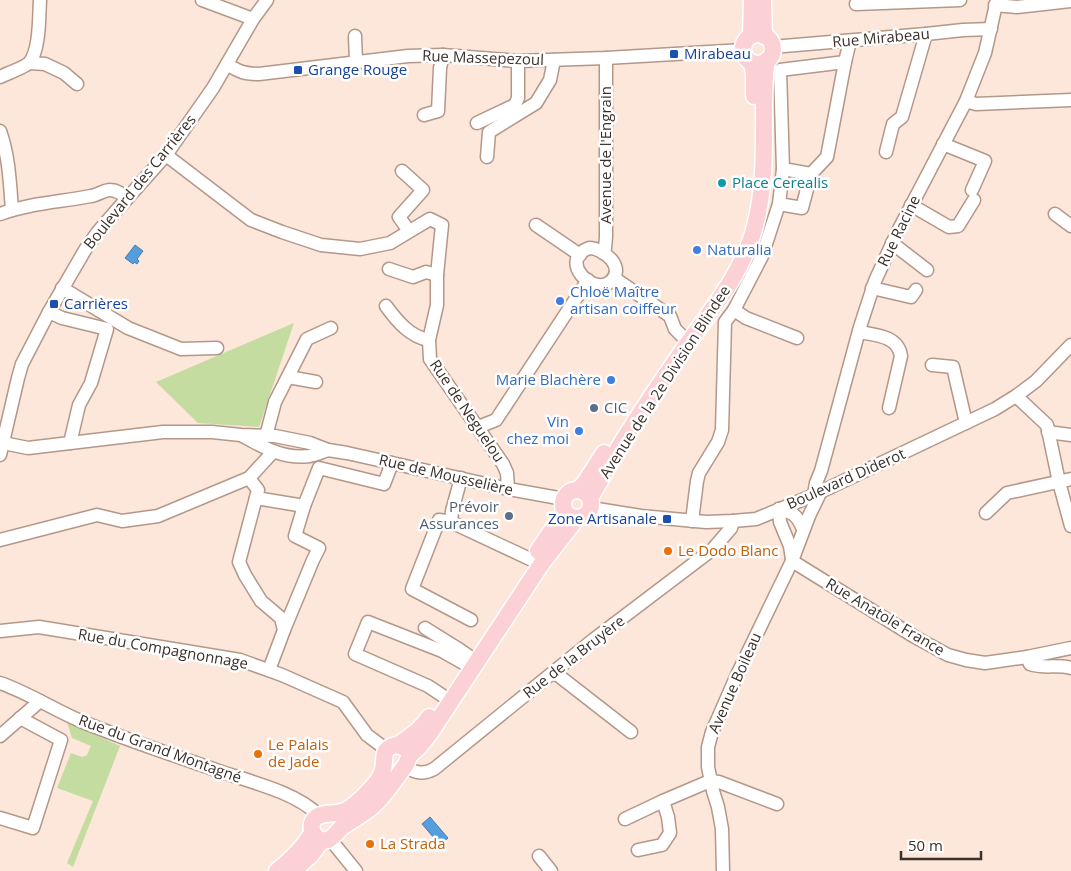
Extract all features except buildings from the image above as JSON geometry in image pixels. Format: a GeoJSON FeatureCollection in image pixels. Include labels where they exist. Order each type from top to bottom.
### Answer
{"type":"FeatureCollection","features":[{"type":"Feature","properties":{"kind":"main road","name":"Avenue de la 2e Division Blindee"},"geometry":{"type":"LineString","coordinates":[[400,754],[419,747],[430,733],[542,563],[578,504],[726,289],[739,266],[755,227],[762,189],[764,162],[765,68],[758,48],[752,0]]}},
{"type":"Feature","properties":{"kind":"main road","name":"Avenue de la 2e Division Blindee"},"geometry":{"type":"LineString","coordinates":[[400,754],[422,727],[468,660],[532,560],[578,504],[596,467],[726,272],[742,240],[751,206],[755,172],[754,74],[763,0]]}},
{"type":"Feature","properties":{"kind":"main road"},"geometry":{"type":"LineString","coordinates":[[276,871],[306,843],[338,831],[376,804],[400,754],[384,755],[383,770],[378,780],[351,807],[342,812],[318,815],[314,818],[311,828],[321,837]]}},
{"type":"Feature","properties":{"kind":"main road"},"geometry":{"type":"LineString","coordinates":[[294,871],[311,855],[321,837]]}},
{"type":"Feature","properties":{"kind":"street"},"geometry":{"type":"LineString","coordinates":[[29,63],[36,47],[40,0]]}},
{"type":"Feature","properties":{"kind":"street"},"geometry":{"type":"LineString","coordinates":[[202,0],[253,19]]}},
{"type":"Feature","properties":{"kind":"street","name":"Boulevard des Carrières"},"geometry":{"type":"LineString","coordinates":[[2,449],[15,387],[22,364],[62,288],[97,233],[166,156],[213,88],[253,19],[267,0]]}},
{"type":"Feature","properties":{"kind":"street"},"geometry":{"type":"LineString","coordinates":[[856,4],[960,0]]}},
{"type":"Feature","properties":{"kind":"street"},"geometry":{"type":"LineString","coordinates":[[996,3],[1017,7],[1071,1]]}},
{"type":"Feature","properties":{"kind":"street","name":"Rue Racine"},"geometry":{"type":"LineString","coordinates":[[803,529],[821,491],[816,483],[872,288],[892,242],[966,101],[985,53],[996,3]]}},
{"type":"Feature","properties":{"kind":"street","name":"Rue Mirabeau"},"geometry":{"type":"LineString","coordinates":[[758,48],[991,29]]}},
{"type":"Feature","properties":{"kind":"street"},"geometry":{"type":"LineString","coordinates":[[886,152],[893,124],[902,117],[926,34]]}},
{"type":"Feature","properties":{"kind":"street"},"geometry":{"type":"LineString","coordinates":[[355,36],[356,62]]}},
{"type":"Feature","properties":{"kind":"street"},"geometry":{"type":"LineString","coordinates":[[779,204],[802,208],[811,174],[827,157],[850,41]]}},
{"type":"Feature","properties":{"kind":"street","name":"Rue Massepezoul"},"geometry":{"type":"LineString","coordinates":[[227,64],[240,72],[259,74],[408,56],[443,55],[518,61],[606,58],[758,48]]}},
{"type":"Feature","properties":{"kind":"street"},"geometry":{"type":"LineString","coordinates":[[424,115],[438,111],[440,68],[443,55]]}},
{"type":"Feature","properties":{"kind":"street","name":"Avenue de l'Engrain"},"geometry":{"type":"LineString","coordinates":[[603,253],[606,237],[606,58]]}},
{"type":"Feature","properties":{"kind":"street"},"geometry":{"type":"LineString","coordinates":[[487,157],[489,132],[536,103],[550,80],[554,60]]}},
{"type":"Feature","properties":{"kind":"street"},"geometry":{"type":"LineString","coordinates":[[477,123],[516,105],[518,98],[518,61]]}},
{"type":"Feature","properties":{"kind":"street"},"geometry":{"type":"LineString","coordinates":[[692,521],[699,474],[718,442],[722,430],[725,322],[734,310],[762,256],[779,204],[783,169],[780,70],[846,62]]}},
{"type":"Feature","properties":{"kind":"street"},"geometry":{"type":"LineString","coordinates":[[0,77],[29,63],[45,64],[64,73],[78,84]]}},
{"type":"Feature","properties":{"kind":"street"},"geometry":{"type":"LineString","coordinates":[[966,101],[976,104],[1071,100]]}},
{"type":"Feature","properties":{"kind":"street"},"geometry":{"type":"LineString","coordinates":[[0,131],[4,142],[7,166],[6,212],[43,203],[94,196],[108,190],[114,190],[127,198]]}},
{"type":"Feature","properties":{"kind":"street"},"geometry":{"type":"LineString","coordinates":[[911,205],[949,227],[958,226],[973,195],[985,162],[943,144]]}},
{"type":"Feature","properties":{"kind":"street","name":"Rue de Neguelou"},"geometry":{"type":"LineString","coordinates":[[166,156],[251,220],[321,245],[360,249],[390,242],[430,219],[442,225],[437,274],[437,305],[429,340],[430,359],[503,464],[507,473],[508,489]]}},
{"type":"Feature","properties":{"kind":"street"},"geometry":{"type":"LineString","coordinates":[[783,169],[811,174]]}},
{"type":"Feature","properties":{"kind":"street"},"geometry":{"type":"LineString","coordinates":[[402,171],[423,190],[399,216],[409,231]]}},
{"type":"Feature","properties":{"kind":"street"},"geometry":{"type":"LineString","coordinates":[[94,196],[106,199],[116,211]]}},
{"type":"Feature","properties":{"kind":"street"},"geometry":{"type":"LineString","coordinates":[[1056,214],[1071,226]]}},
{"type":"Feature","properties":{"kind":"street"},"geometry":{"type":"LineString","coordinates":[[536,225],[580,255]]}},
{"type":"Feature","properties":{"kind":"street"},"geometry":{"type":"LineString","coordinates":[[892,242],[927,270]]}},
{"type":"Feature","properties":{"kind":"street"},"geometry":{"type":"LineString","coordinates":[[589,248],[603,253],[614,262],[616,272],[614,278],[608,284],[598,285],[581,276],[576,262],[580,255],[589,248]]}},
{"type":"Feature","properties":{"kind":"street"},"geometry":{"type":"LineString","coordinates":[[389,269],[413,277],[426,272],[437,274]]}},
{"type":"Feature","properties":{"kind":"street"},"geometry":{"type":"LineString","coordinates":[[614,278],[670,316],[675,329],[682,336]]}},
{"type":"Feature","properties":{"kind":"street"},"geometry":{"type":"LineString","coordinates":[[478,427],[496,420],[588,280]]}},
{"type":"Feature","properties":{"kind":"street"},"geometry":{"type":"LineString","coordinates":[[62,288],[128,328],[181,349],[217,348]]}},
{"type":"Feature","properties":{"kind":"street"},"geometry":{"type":"LineString","coordinates":[[872,288],[911,297],[916,290]]}},
{"type":"Feature","properties":{"kind":"street"},"geometry":{"type":"LineString","coordinates":[[386,306],[400,324],[421,339],[429,340]]}},
{"type":"Feature","properties":{"kind":"street"},"geometry":{"type":"LineString","coordinates":[[734,310],[746,318],[797,338]]}},
{"type":"Feature","properties":{"kind":"street"},"geometry":{"type":"LineString","coordinates":[[49,312],[62,318],[107,329],[91,384],[79,405],[70,443]]}},
{"type":"Feature","properties":{"kind":"street"},"geometry":{"type":"LineString","coordinates":[[266,436],[275,402],[308,339],[331,328]]}},
{"type":"Feature","properties":{"kind":"street"},"geometry":{"type":"LineString","coordinates":[[859,332],[879,336],[894,342],[900,349],[901,356],[889,408]]}},
{"type":"Feature","properties":{"kind":"street","name":"Boulevard Diderot"},"geometry":{"type":"LineString","coordinates":[[578,504],[641,516],[692,521],[733,521],[756,518],[870,469],[995,409],[1036,381],[1071,345]]}},
{"type":"Feature","properties":{"kind":"street"},"geometry":{"type":"LineString","coordinates":[[932,365],[953,367],[966,423]]}},
{"type":"Feature","properties":{"kind":"street"},"geometry":{"type":"LineString","coordinates":[[288,377],[316,382]]}},
{"type":"Feature","properties":{"kind":"street"},"geometry":{"type":"LineString","coordinates":[[1016,396],[1047,425],[1065,481],[1071,526]]}},
{"type":"Feature","properties":{"kind":"street","name":"Rue de Mousselière"},"geometry":{"type":"LineString","coordinates":[[2,449],[28,448],[162,432],[212,432],[275,436],[310,443],[328,450],[578,504]]}},
{"type":"Feature","properties":{"kind":"street"},"geometry":{"type":"LineString","coordinates":[[1048,432],[1071,434]]}},
{"type":"Feature","properties":{"kind":"street","name":"Rue de Mousselière"},"geometry":{"type":"LineString","coordinates":[[241,435],[273,452],[283,455],[310,456],[328,450]]}},
{"type":"Feature","properties":{"kind":"street"},"geometry":{"type":"LineString","coordinates":[[0,540],[97,515],[122,521],[158,516],[249,478],[273,452]]}},
{"type":"Feature","properties":{"kind":"street"},"geometry":{"type":"LineString","coordinates":[[310,456],[319,468],[384,484],[392,463]]}},
{"type":"Feature","properties":{"kind":"street"},"geometry":{"type":"LineString","coordinates":[[269,670],[319,548],[295,536],[319,468]]}},
{"type":"Feature","properties":{"kind":"street"},"geometry":{"type":"LineString","coordinates":[[821,471],[821,491]]}},
{"type":"Feature","properties":{"kind":"street"},"geometry":{"type":"LineString","coordinates":[[249,478],[258,490],[238,562],[261,601],[281,618],[284,630]]}},
{"type":"Feature","properties":{"kind":"street"},"geometry":{"type":"LineString","coordinates":[[450,522],[461,478]]}},
{"type":"Feature","properties":{"kind":"street"},"geometry":{"type":"LineString","coordinates":[[986,513],[1006,493],[1065,481]]}},
{"type":"Feature","properties":{"kind":"street"},"geometry":{"type":"LineString","coordinates":[[256,498],[304,506]]}},
{"type":"Feature","properties":{"kind":"street"},"geometry":{"type":"LineString","coordinates":[[792,561],[790,546],[780,522],[779,509],[792,512],[803,529]]}},
{"type":"Feature","properties":{"kind":"street"},"geometry":{"type":"LineString","coordinates":[[756,518],[784,533]]}},
{"type":"Feature","properties":{"kind":"street"},"geometry":{"type":"LineString","coordinates":[[471,620],[412,589],[439,520],[450,522],[532,560]]}},
{"type":"Feature","properties":{"kind":"street","name":"Rue de la Bruyère"},"geometry":{"type":"LineString","coordinates":[[400,754],[413,772],[428,773],[434,769],[554,672],[713,549],[731,528],[733,521]]}},
{"type":"Feature","properties":{"kind":"street","name":"Avenue Boileau"},"geometry":{"type":"LineString","coordinates":[[723,871],[722,829],[710,781],[708,747],[712,732],[733,684],[792,561],[803,529]]}},
{"type":"Feature","properties":{"kind":"street","name":"Rue Anatole France"},"geometry":{"type":"LineString","coordinates":[[792,561],[915,637],[948,655],[985,663],[1071,648]]}},
{"type":"Feature","properties":{"kind":"street"},"geometry":{"type":"LineString","coordinates":[[443,696],[428,686],[355,654],[368,622],[468,660]]}},
{"type":"Feature","properties":{"kind":"street","name":"Rue du Compagnonnage"},"geometry":{"type":"LineString","coordinates":[[0,632],[39,627],[240,660],[282,675],[343,702],[367,734],[400,754]]}},
{"type":"Feature","properties":{"kind":"street"},"geometry":{"type":"LineString","coordinates":[[425,628],[458,648],[468,660]]}},
{"type":"Feature","properties":{"kind":"street"},"geometry":{"type":"LineString","coordinates":[[1027,657],[1030,664],[1039,667],[1066,666],[1071,668]]}},
{"type":"Feature","properties":{"kind":"street"},"geometry":{"type":"LineString","coordinates":[[554,672],[630,732]]}},
{"type":"Feature","properties":{"kind":"street","name":"Rue du Grand Montagné"},"geometry":{"type":"LineString","coordinates":[[0,683],[81,721],[307,804],[318,815]]}},
{"type":"Feature","properties":{"kind":"street"},"geometry":{"type":"LineString","coordinates":[[0,736],[40,701]]}},
{"type":"Feature","properties":{"kind":"street"},"geometry":{"type":"LineString","coordinates":[[0,818],[33,828],[61,740],[20,718]]}},
{"type":"Feature","properties":{"kind":"street"},"geometry":{"type":"LineString","coordinates":[[624,820],[710,781],[719,782],[776,804]]}},
{"type":"Feature","properties":{"kind":"street"},"geometry":{"type":"LineString","coordinates":[[638,850],[662,845],[670,833],[663,801]]}},
{"type":"Feature","properties":{"kind":"street"},"geometry":{"type":"LineString","coordinates":[[321,837],[356,871]]}},
{"type":"Feature","properties":{"kind":"street"},"geometry":{"type":"LineString","coordinates":[[539,856],[551,871]]}},
{"type":"Feature","properties":{"kind":"green space"},"geometry":{"type":"Polygon","coordinates":[[[294,323],[259,427],[198,423],[156,382],[294,323]]]}},
{"type":"Feature","properties":{"kind":"green space"},"geometry":{"type":"Polygon","coordinates":[[[67,722],[120,746],[73,867],[67,863],[93,801],[57,788],[71,753],[82,757],[87,755],[91,746],[72,738],[67,722]]]}},
{"type":"Feature","properties":{"kind":"water"},"geometry":{"type":"Polygon","coordinates":[[[135,245],[143,251],[137,259],[139,261],[137,264],[134,262],[133,264],[125,258],[135,245]]]}},
{"type":"Feature","properties":{"kind":"water"},"geometry":{"type":"Polygon","coordinates":[[[430,817],[448,838],[440,845],[422,824],[430,817]]]}},
{"type":"Feature","properties":{"kind":"place","name":"Mirabeau"},"geometry":{"type":"Point","coordinates":[674,54]}},
{"type":"Feature","properties":{"kind":"place","name":"Grange Rouge"},"geometry":{"type":"Point","coordinates":[298,70]}},
{"type":"Feature","properties":{"kind":"place","name":"Place Cerealis"},"geometry":{"type":"Point","coordinates":[722,183]}},
{"type":"Feature","properties":{"kind":"place","name":"Naturalia"},"geometry":{"type":"Point","coordinates":[697,250]}},
{"type":"Feature","properties":{"kind":"place","name":"Chloë Maître artisan coiffeur"},"geometry":{"type":"Point","coordinates":[560,301]}},
{"type":"Feature","properties":{"kind":"place","name":"Carrières"},"geometry":{"type":"Point","coordinates":[54,304]}},
{"type":"Feature","properties":{"kind":"place","name":"Marie Blachère"},"geometry":{"type":"Point","coordinates":[611,380]}},
{"type":"Feature","properties":{"kind":"place","name":"CIC"},"geometry":{"type":"Point","coordinates":[594,408]}},
{"type":"Feature","properties":{"kind":"place","name":"Vin chez moi"},"geometry":{"type":"Point","coordinates":[579,431]}},
{"type":"Feature","properties":{"kind":"place","name":"Prévoir Assurances"},"geometry":{"type":"Point","coordinates":[509,516]}},
{"type":"Feature","properties":{"kind":"place","name":"Zone Artisanale"},"geometry":{"type":"Point","coordinates":[667,519]}},
{"type":"Feature","properties":{"kind":"place","name":"Le Dodo Blanc"},"geometry":{"type":"Point","coordinates":[668,551]}},
{"type":"Feature","properties":{"kind":"place","name":"Le Palais de Jade"},"geometry":{"type":"Point","coordinates":[258,754]}},
{"type":"Feature","properties":{"kind":"place","name":"La Strada"},"geometry":{"type":"Point","coordinates":[370,844]}}]}
